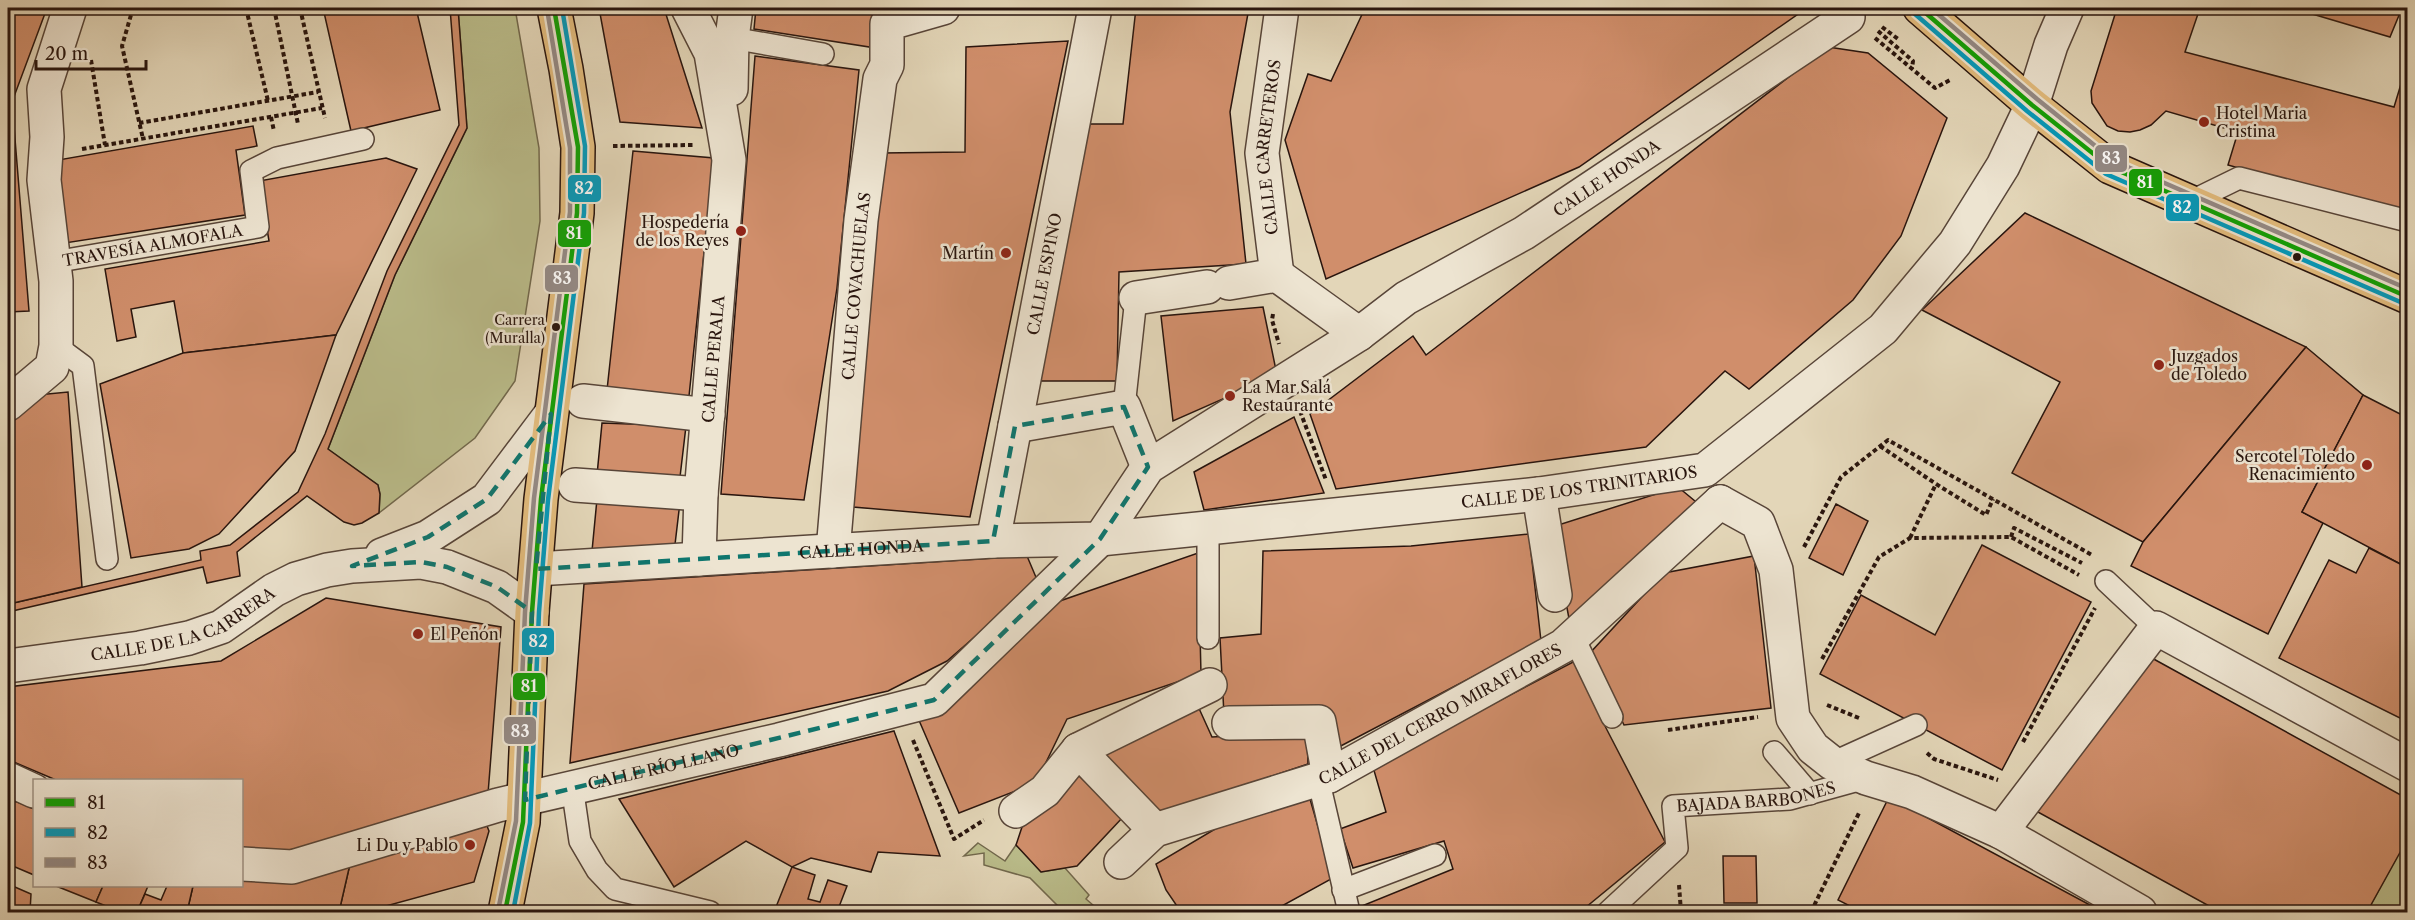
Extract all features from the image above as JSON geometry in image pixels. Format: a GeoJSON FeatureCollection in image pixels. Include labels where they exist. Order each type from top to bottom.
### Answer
{"type":"FeatureCollection","features":[{"type":"Feature","properties":{"kind":"main road","name":"CALLE DE LA CARRERA"},"geometry":{"type":"LineString","coordinates":[[524,811],[532,612],[541,499],[578,204],[578,147],[554,8]]}},
{"type":"Feature","properties":{"kind":"main road"},"geometry":{"type":"LineString","coordinates":[[1920,8],[2032,105],[2109,167],[2408,297]]}},
{"type":"Feature","properties":{"kind":"main road"},"geometry":{"type":"LineString","coordinates":[[506,912],[524,811]]}},
{"type":"Feature","properties":{"kind":"main road"},"geometry":{"type":"LineString","coordinates":[[524,811],[528,912]]}},
{"type":"Feature","properties":{"kind":"street"},"geometry":{"type":"LineString","coordinates":[[8,404],[52,367],[56,346],[54,262],[44,180],[46,155],[44,89],[70,8]]}},
{"type":"Feature","properties":{"kind":"street","name":"CALLE PERALA"},"geometry":{"type":"LineString","coordinates":[[688,8],[711,53],[728,152]]}},
{"type":"Feature","properties":{"kind":"street"},"geometry":{"type":"LineString","coordinates":[[887,16],[943,8]]}},
{"type":"Feature","properties":{"kind":"street","name":"CALLE ESPINO"},"geometry":{"type":"LineString","coordinates":[[993,541],[1095,8]]}},
{"type":"Feature","properties":{"kind":"street","name":"CALLE CARRETEROS"},"geometry":{"type":"LineString","coordinates":[[1277,275],[1262,153],[1282,8]]}},
{"type":"Feature","properties":{"kind":"street","name":"CALLE DE LOS TRINITARIOS"},"geometry":{"type":"LineString","coordinates":[[1100,539],[1539,495],[1705,470],[1883,329],[1955,243],[2003,166],[2032,105],[2051,45],[2067,8]]}},
{"type":"Feature","properties":{"kind":"street","name":"CALLE COVACHUELAS"},"geometry":{"type":"LineString","coordinates":[[833,551],[861,220],[880,79],[887,65],[887,16]]}},
{"type":"Feature","properties":{"kind":"street","name":"CALLE PERALA"},"geometry":{"type":"LineString","coordinates":[[699,559],[701,494],[728,152],[734,23]]}},
{"type":"Feature","properties":{"kind":"street","name":"CALLE HONDA"},"geometry":{"type":"LineString","coordinates":[[536,569],[993,541],[1100,539],[1148,467],[1288,381],[1359,334],[1406,298],[1524,233],[1863,24]]}},
{"type":"Feature","properties":{"kind":"street"},"geometry":{"type":"LineString","coordinates":[[1136,298],[1277,275],[1359,334]]}},
{"type":"Feature","properties":{"kind":"street"},"geometry":{"type":"LineString","coordinates":[[583,401],[708,415]]}},
{"type":"Feature","properties":{"kind":"street"},"geometry":{"type":"LineString","coordinates":[[1015,426],[1124,407],[1148,467]]}},
{"type":"Feature","properties":{"kind":"street","name":"CALLE DE LA CARRERA"},"geometry":{"type":"LineString","coordinates":[[352,566],[428,537],[487,499],[551,414]]}},
{"type":"Feature","properties":{"kind":"street"},"geometry":{"type":"LineString","coordinates":[[1705,470],[1720,502],[1758,523],[1776,570],[1793,718],[1813,748],[1832,763],[1870,779],[1912,792],[2001,832],[2140,912]]}},
{"type":"Feature","properties":{"kind":"street"},"geometry":{"type":"LineString","coordinates":[[575,484],[701,494]]}},
{"type":"Feature","properties":{"kind":"street"},"geometry":{"type":"LineString","coordinates":[[1539,495],[1555,595]]}},
{"type":"Feature","properties":{"kind":"street","name":"CALLE DEL CERRO MIRAFLORES"},"geometry":{"type":"LineString","coordinates":[[1121,862],[1155,830],[1322,779],[1563,646],[1720,502]]}},
{"type":"Feature","properties":{"kind":"street","name":"CALLE RÍO LLANO"},"geometry":{"type":"LineString","coordinates":[[243,864],[292,867],[498,805],[524,811],[572,786],[778,740],[934,700],[1100,539]]}},
{"type":"Feature","properties":{"kind":"street","name":"CALLE DE LA CARRERA"},"geometry":{"type":"LineString","coordinates":[[8,666],[140,648],[189,638],[221,627],[274,590],[296,579],[352,566],[421,562],[447,567],[497,587],[532,612]]}},
{"type":"Feature","properties":{"kind":"street"},"geometry":{"type":"LineString","coordinates":[[2001,832],[2156,628],[2408,765]]}},
{"type":"Feature","properties":{"kind":"street"},"geometry":{"type":"LineString","coordinates":[[1016,811],[1045,791],[1078,750],[1210,685]]}},
{"type":"Feature","properties":{"kind":"street"},"geometry":{"type":"LineString","coordinates":[[1229,723],[1319,722],[1322,779]]}},
{"type":"Feature","properties":{"kind":"street"},"geometry":{"type":"LineString","coordinates":[[1078,750],[1155,830]]}},
{"type":"Feature","properties":{"kind":"street"},"geometry":{"type":"LineString","coordinates":[[8,779],[33,791]]}},
{"type":"Feature","properties":{"kind":"lane"},"geometry":{"type":"LineString","coordinates":[[734,23],[823,54]]}},
{"type":"Feature","properties":{"kind":"lane","name":"TRAVESÍA ALMOFALA"},"geometry":{"type":"LineString","coordinates":[[54,262],[258,227],[251,171],[277,158],[363,140]]}},
{"type":"Feature","properties":{"kind":"lane"},"geometry":{"type":"LineString","coordinates":[[2190,202],[2239,178],[2408,221]]}},
{"type":"Feature","properties":{"kind":"lane"},"geometry":{"type":"LineString","coordinates":[[1124,407],[1136,298]]}},
{"type":"Feature","properties":{"kind":"lane"},"geometry":{"type":"LineString","coordinates":[[56,346],[83,366],[107,560]]}},
{"type":"Feature","properties":{"kind":"lane"},"geometry":{"type":"LineString","coordinates":[[1208,528],[1208,638]]}},
{"type":"Feature","properties":{"kind":"lane"},"geometry":{"type":"LineString","coordinates":[[2099,574],[2156,628]]}},
{"type":"Feature","properties":{"kind":"lane"},"geometry":{"type":"LineString","coordinates":[[1573,636],[1612,717]]}},
{"type":"Feature","properties":{"kind":"lane"},"geometry":{"type":"LineString","coordinates":[[1832,763],[1917,725]]}},
{"type":"Feature","properties":{"kind":"lane"},"geometry":{"type":"LineString","coordinates":[[1774,752],[1810,794]]}},
{"type":"Feature","properties":{"kind":"lane"},"geometry":{"type":"LineString","coordinates":[[1322,779],[1321,791],[1349,912]]}},
{"type":"Feature","properties":{"kind":"lane","name":"BAJADA BARBONES"},"geometry":{"type":"LineString","coordinates":[[1608,912],[1677,848],[1673,806],[1790,799],[1870,779]]}},
{"type":"Feature","properties":{"kind":"lane"},"geometry":{"type":"LineString","coordinates":[[572,786],[580,841],[597,870],[615,889],[710,912]]}},
{"type":"Feature","properties":{"kind":"lane"},"geometry":{"type":"LineString","coordinates":[[1343,890],[1435,855]]}},
{"type":"Feature","properties":{"kind":"path"},"geometry":{"type":"LineString","coordinates":[[133,8],[122,46],[143,139]]}},
{"type":"Feature","properties":{"kind":"path"},"geometry":{"type":"LineString","coordinates":[[246,8],[268,101]]}},
{"type":"Feature","properties":{"kind":"path"},"geometry":{"type":"LineString","coordinates":[[274,8],[299,128]]}},
{"type":"Feature","properties":{"kind":"path"},"geometry":{"type":"LineString","coordinates":[[300,8],[326,122]]}},
{"type":"Feature","properties":{"kind":"path"},"geometry":{"type":"LineString","coordinates":[[1863,24],[1935,88],[1950,80]]}},
{"type":"Feature","properties":{"kind":"path"},"geometry":{"type":"LineString","coordinates":[[1863,24],[1913,62],[1912,68]]}},
{"type":"Feature","properties":{"kind":"path"},"geometry":{"type":"LineString","coordinates":[[90,52],[105,145]]}},
{"type":"Feature","properties":{"kind":"path"},"geometry":{"type":"LineString","coordinates":[[139,123],[318,92]]}},
{"type":"Feature","properties":{"kind":"path"},"geometry":{"type":"LineString","coordinates":[[46,155],[322,108]]}},
{"type":"Feature","properties":{"kind":"path"},"geometry":{"type":"LineString","coordinates":[[291,130],[308,126]]}},
{"type":"Feature","properties":{"kind":"path"},"geometry":{"type":"LineString","coordinates":[[609,147],[728,152]]}},
{"type":"Feature","properties":{"kind":"path"},"geometry":{"type":"LineString","coordinates":[[1288,381],[1339,515]]}},
{"type":"Feature","properties":{"kind":"path"},"geometry":{"type":"LineString","coordinates":[[1803,550],[1841,477],[1888,440],[2095,557]]}},
{"type":"Feature","properties":{"kind":"path"},"geometry":{"type":"LineString","coordinates":[[1880,447],[1986,515],[1993,499]]}},
{"type":"Feature","properties":{"kind":"path"},"geometry":{"type":"LineString","coordinates":[[1910,538],[1936,484]]}},
{"type":"Feature","properties":{"kind":"path"},"geometry":{"type":"LineString","coordinates":[[2010,537],[2014,528],[2099,574]]}},
{"type":"Feature","properties":{"kind":"path"},"geometry":{"type":"LineString","coordinates":[[1819,665],[1880,557],[1910,538],[2010,537],[2085,578]]}},
{"type":"Feature","properties":{"kind":"path"},"geometry":{"type":"LineString","coordinates":[[2039,711],[2096,606]]}},
{"type":"Feature","properties":{"kind":"path"},"geometry":{"type":"LineString","coordinates":[[900,708],[954,839]]}},
{"type":"Feature","properties":{"kind":"path"},"geometry":{"type":"LineString","coordinates":[[1668,730],[1764,716]]}},
{"type":"Feature","properties":{"kind":"path"},"geometry":{"type":"LineString","coordinates":[[1811,912],[1870,779]]}},
{"type":"Feature","properties":{"kind":"highlighted area"},"geometry":{"type":"Polygon","coordinates":[[[1124,407],[1148,467],[1100,539],[934,700],[525,800],[532,612],[497,587],[447,567],[421,562],[352,566],[428,537],[487,499],[551,414],[536,569],[993,541],[1015,426],[1124,407]]]}},
{"type":"Feature","properties":{"kind":"green space"},"geometry":{"type":"Polygon","coordinates":[[[458,8],[515,8],[539,148],[540,221],[515,381],[475,438],[379,513],[378,485],[328,449],[395,275],[467,128],[458,8]]]}},
{"type":"Feature","properties":{"kind":"green space"},"geometry":{"type":"Polygon","coordinates":[[[2407,838],[2407,912],[2367,912],[2407,838]]]}},
{"type":"Feature","properties":{"kind":"green space"},"geometry":{"type":"Polygon","coordinates":[[[978,843],[1005,861],[1016,845],[1041,872],[1065,868],[1089,895],[1086,899],[1101,912],[1069,912],[1061,909],[1030,878],[984,865],[984,853],[964,856],[978,843]]]}},
{"type":"Feature","properties":{"kind":"building"},"geometry":{"type":"Polygon","coordinates":[[[8,8],[47,8],[12,102],[29,311],[8,312],[8,8]]]}},
{"type":"Feature","properties":{"kind":"building"},"geometry":{"type":"Polygon","coordinates":[[[323,8],[416,8],[440,110],[351,131],[323,8]]]}},
{"type":"Feature","properties":{"kind":"building"},"geometry":{"type":"Polygon","coordinates":[[[450,8],[458,8],[467,128],[395,275],[328,449],[378,485],[379,513],[354,525],[344,522],[307,496],[237,552],[240,576],[207,583],[203,567],[8,612],[9,604],[201,560],[200,551],[230,545],[298,492],[325,434],[387,271],[459,125],[450,8]]]}},
{"type":"Feature","properties":{"kind":"building"},"geometry":{"type":"Polygon","coordinates":[[[599,8],[664,8],[702,128],[620,122],[599,8]]]}},
{"type":"Feature","properties":{"kind":"building"},"geometry":{"type":"Polygon","coordinates":[[[756,8],[876,8],[876,48],[754,29],[756,8]]]}},
{"type":"Feature","properties":{"kind":"building"},"geometry":{"type":"Polygon","coordinates":[[[1136,8],[1249,8],[1230,112],[1246,264],[1119,272],[1117,381],[1039,381],[1087,124],[1123,124],[1136,8]]]}},
{"type":"Feature","properties":{"kind":"building"},"geometry":{"type":"Polygon","coordinates":[[[1365,8],[1802,8],[1801,12],[1579,167],[1326,279],[1285,140],[1308,74],[1331,81],[1365,8]]]}},
{"type":"Feature","properties":{"kind":"building"},"geometry":{"type":"Polygon","coordinates":[[[2117,8],[2200,8],[2185,52],[2394,107],[2408,61],[2408,216],[2228,165],[2238,132],[2166,111],[2151,125],[2140,130],[2118,131],[2107,126],[2092,103],[2091,91],[2117,8]]]}},
{"type":"Feature","properties":{"kind":"building"},"geometry":{"type":"Polygon","coordinates":[[[2292,8],[2402,8],[2390,37],[2292,8]]]}},
{"type":"Feature","properties":{"kind":"building"},"geometry":{"type":"Polygon","coordinates":[[[1068,41],[970,517],[853,507],[881,153],[965,152],[966,47],[1068,41]]]}},
{"type":"Feature","properties":{"kind":"building"},"geometry":{"type":"Polygon","coordinates":[[[1828,47],[1868,53],[1947,118],[1901,236],[1853,300],[1749,389],[1725,371],[1646,447],[1336,489],[1310,414],[1413,336],[1426,355],[1828,47]]]}},
{"type":"Feature","properties":{"kind":"building"},"geometry":{"type":"Polygon","coordinates":[[[755,56],[859,70],[837,288],[804,500],[721,494],[755,56]]]}},
{"type":"Feature","properties":{"kind":"building"},"geometry":{"type":"Polygon","coordinates":[[[253,126],[257,146],[236,150],[245,215],[65,243],[58,160],[253,126]]]}},
{"type":"Feature","properties":{"kind":"building"},"geometry":{"type":"Polygon","coordinates":[[[633,151],[714,158],[689,396],[607,390],[633,151]]]}},
{"type":"Feature","properties":{"kind":"building"},"geometry":{"type":"Polygon","coordinates":[[[386,158],[417,169],[336,335],[183,353],[174,301],[131,309],[136,337],[117,341],[105,269],[269,241],[259,181],[386,158]]]}},
{"type":"Feature","properties":{"kind":"building","name":"Juzgados de Toledo"},"geometry":{"type":"Polygon","coordinates":[[[2025,213],[2306,347],[2143,542],[2012,473],[2060,382],[1922,310],[2025,213]]]}},
{"type":"Feature","properties":{"kind":"building"},"geometry":{"type":"Polygon","coordinates":[[[1263,307],[1277,375],[1173,421],[1161,316],[1263,307]]]}},
{"type":"Feature","properties":{"kind":"building"},"geometry":{"type":"Polygon","coordinates":[[[336,335],[295,451],[219,534],[189,549],[131,558],[100,384],[183,353],[336,335]]]}},
{"type":"Feature","properties":{"kind":"building"},"geometry":{"type":"Polygon","coordinates":[[[2306,347],[2363,395],[2302,512],[2323,523],[2268,634],[2131,566],[2143,542],[2306,347]]]}},
{"type":"Feature","properties":{"kind":"building"},"geometry":{"type":"Polygon","coordinates":[[[68,392],[82,587],[9,604],[8,427],[27,396],[68,392]]]}},
{"type":"Feature","properties":{"kind":"building","name":"Sercotel Toledo Renacimiento"},"geometry":{"type":"Polygon","coordinates":[[[2363,395],[2408,418],[2408,568],[2302,512],[2363,395]]]}},
{"type":"Feature","properties":{"kind":"building"},"geometry":{"type":"Polygon","coordinates":[[[1294,417],[1324,493],[1204,510],[1194,472],[1294,417]]]}},
{"type":"Feature","properties":{"kind":"building"},"geometry":{"type":"Polygon","coordinates":[[[602,423],[686,426],[680,477],[597,475],[602,423]]]}},
{"type":"Feature","properties":{"kind":"building"},"geometry":{"type":"Polygon","coordinates":[[[1678,487],[1701,506],[1570,624],[1552,527],[1678,487]]]}},
{"type":"Feature","properties":{"kind":"building"},"geometry":{"type":"Polygon","coordinates":[[[597,499],[680,502],[674,553],[592,551],[597,499]]]}},
{"type":"Feature","properties":{"kind":"building"},"geometry":{"type":"Polygon","coordinates":[[[1836,504],[1868,521],[1843,575],[1809,558],[1836,504]]]}},
{"type":"Feature","properties":{"kind":"building"},"geometry":{"type":"Polygon","coordinates":[[[1529,534],[1541,641],[1335,749],[1332,714],[1224,715],[1220,638],[1261,634],[1263,551],[1411,546],[1529,534]]]}},
{"type":"Feature","properties":{"kind":"building"},"geometry":{"type":"Polygon","coordinates":[[[1982,545],[2091,602],[2002,770],[1820,674],[1861,595],[1935,635],[1982,545]]]}},
{"type":"Feature","properties":{"kind":"building"},"geometry":{"type":"Polygon","coordinates":[[[2369,548],[2408,568],[2408,722],[2279,658],[2329,560],[2356,573],[2369,548]]]}},
{"type":"Feature","properties":{"kind":"building"},"geometry":{"type":"Polygon","coordinates":[[[1198,553],[1201,674],[1067,719],[1036,783],[959,813],[918,718],[1057,602],[1198,553]]]}},
{"type":"Feature","properties":{"kind":"building"},"geometry":{"type":"Polygon","coordinates":[[[1027,556],[1038,582],[947,661],[888,691],[570,763],[584,584],[1027,556]]]}},
{"type":"Feature","properties":{"kind":"building"},"geometry":{"type":"Polygon","coordinates":[[[1754,556],[1771,708],[1624,725],[1590,653],[1664,573],[1754,556]]]}},
{"type":"Feature","properties":{"kind":"building"},"geometry":{"type":"Polygon","coordinates":[[[326,598],[501,627],[488,794],[296,850],[243,850],[243,779],[54,779],[9,760],[8,687],[221,661],[326,598]]]}},
{"type":"Feature","properties":{"kind":"building"},"geometry":{"type":"Polygon","coordinates":[[[2150,657],[2408,799],[2408,838],[2367,912],[2220,912],[2036,811],[2150,657]]]}},
{"type":"Feature","properties":{"kind":"building"},"geometry":{"type":"Polygon","coordinates":[[[1575,661],[1606,728],[1665,842],[1580,912],[1352,912],[1352,910],[1453,869],[1444,841],[1353,868],[1340,829],[1386,812],[1373,767],[1575,661]]]}},
{"type":"Feature","properties":{"kind":"building"},"geometry":{"type":"Polygon","coordinates":[[[1197,704],[1212,737],[1307,732],[1308,764],[1153,816],[1100,752],[1197,704]]]}},
{"type":"Feature","properties":{"kind":"building"},"geometry":{"type":"Polygon","coordinates":[[[894,731],[940,856],[878,852],[871,872],[811,858],[792,867],[746,841],[674,887],[619,799],[894,731]]]}},
{"type":"Feature","properties":{"kind":"building"},"geometry":{"type":"Polygon","coordinates":[[[1074,771],[1123,817],[1077,866],[1041,872],[1016,845],[1022,827],[1074,771]]]}},
{"type":"Feature","properties":{"kind":"building"},"geometry":{"type":"Polygon","coordinates":[[[1889,797],[2103,912],[1854,912],[1856,909],[1838,900],[1889,797]]]}},
{"type":"Feature","properties":{"kind":"building"},"geometry":{"type":"Polygon","coordinates":[[[1310,799],[1333,878],[1271,912],[1181,912],[1166,890],[1156,864],[1237,816],[1310,799]]]}},
{"type":"Feature","properties":{"kind":"building"},"geometry":{"type":"Polygon","coordinates":[[[15,801],[33,809],[33,875],[8,864],[8,818],[15,801]]]}},
{"type":"Feature","properties":{"kind":"building"},"geometry":{"type":"Polygon","coordinates":[[[487,826],[489,831],[474,882],[364,912],[339,912],[350,864],[487,826]]]}},
{"type":"Feature","properties":{"kind":"building"},"geometry":{"type":"Polygon","coordinates":[[[1723,856],[1756,856],[1757,903],[1724,903],[1723,856]]]}},
{"type":"Feature","properties":{"kind":"building"},"geometry":{"type":"Polygon","coordinates":[[[350,864],[339,912],[249,910],[249,912],[222,912],[223,909],[187,912],[193,887],[243,887],[243,876],[350,864]]]}},
{"type":"Feature","properties":{"kind":"building"},"geometry":{"type":"Polygon","coordinates":[[[792,867],[815,875],[808,899],[820,902],[828,880],[847,886],[837,912],[774,912],[792,867]]]}},
{"type":"Feature","properties":{"kind":"building"},"geometry":{"type":"Polygon","coordinates":[[[8,884],[31,894],[30,912],[8,912],[8,884]]]}},
{"type":"Feature","properties":{"kind":"building"},"geometry":{"type":"Polygon","coordinates":[[[58,887],[103,887],[96,902],[58,887]]]}},
{"type":"Feature","properties":{"kind":"building"},"geometry":{"type":"Polygon","coordinates":[[[103,887],[148,887],[137,912],[121,912],[96,902],[103,887]]]}},
{"type":"Feature","properties":{"kind":"building"},"geometry":{"type":"Polygon","coordinates":[[[167,887],[193,887],[187,912],[137,912],[145,894],[161,900],[167,887]]]}},
{"type":"Feature","properties":{"kind":"transit line","name":"81"},"geometry":{"type":"LineString","coordinates":[[505,912],[523,822],[532,612],[541,499],[577,213],[578,147],[554,8]]}},
{"type":"Feature","properties":{"kind":"transit line","name":"82"},"geometry":{"type":"LineString","coordinates":[[513,912],[530,823],[539,612],[548,500],[584,213],[585,146],[562,8]]}},
{"type":"Feature","properties":{"kind":"transit line","name":"81"},"geometry":{"type":"LineString","coordinates":[[1920,8],[2032,105],[2110,167],[2408,297]]}},
{"type":"Feature","properties":{"kind":"transit line","name":"83"},"geometry":{"type":"LineString","coordinates":[[1931,8],[2037,99],[2114,161],[2408,289]]}},
{"type":"Feature","properties":{"kind":"transit line","name":"83"},"geometry":{"type":"LineString","coordinates":[[498,911],[516,821],[525,612],[534,498],[570,212],[570,148],[547,9]]}},
{"type":"Feature","properties":{"kind":"transit line","name":"82"},"geometry":{"type":"LineString","coordinates":[[1915,14],[2027,111],[2106,174],[2405,304]]}},
{"type":"Feature","properties":{"kind":"place","name":"Hotel Maria Cristina"},"geometry":{"type":"Point","coordinates":[2204,122]}},
{"type":"Feature","properties":{"kind":"place","name":"Hospedería de los Reyes"},"geometry":{"type":"Point","coordinates":[741,231]}},
{"type":"Feature","properties":{"kind":"place","name":"Martín"},"geometry":{"type":"Point","coordinates":[1006,253]}},
{"type":"Feature","properties":{"kind":"place","name":"Carrera (Muralla)"},"geometry":{"type":"Point","coordinates":[556,327]}},
{"type":"Feature","properties":{"kind":"place","name":"Juzgados de Toledo"},"geometry":{"type":"Point","coordinates":[2159,365]}},
{"type":"Feature","properties":{"kind":"place","name":"La Mar Salá Restaurante"},"geometry":{"type":"Point","coordinates":[1230,396]}},
{"type":"Feature","properties":{"kind":"place","name":"Sercotel Toledo Renacimiento"},"geometry":{"type":"Point","coordinates":[2367,465]}},
{"type":"Feature","properties":{"kind":"place","name":"El Peñón"},"geometry":{"type":"Point","coordinates":[418,634]}},
{"type":"Feature","properties":{"kind":"place","name":"Li Du y Pablo"},"geometry":{"type":"Point","coordinates":[470,845]}}]}
